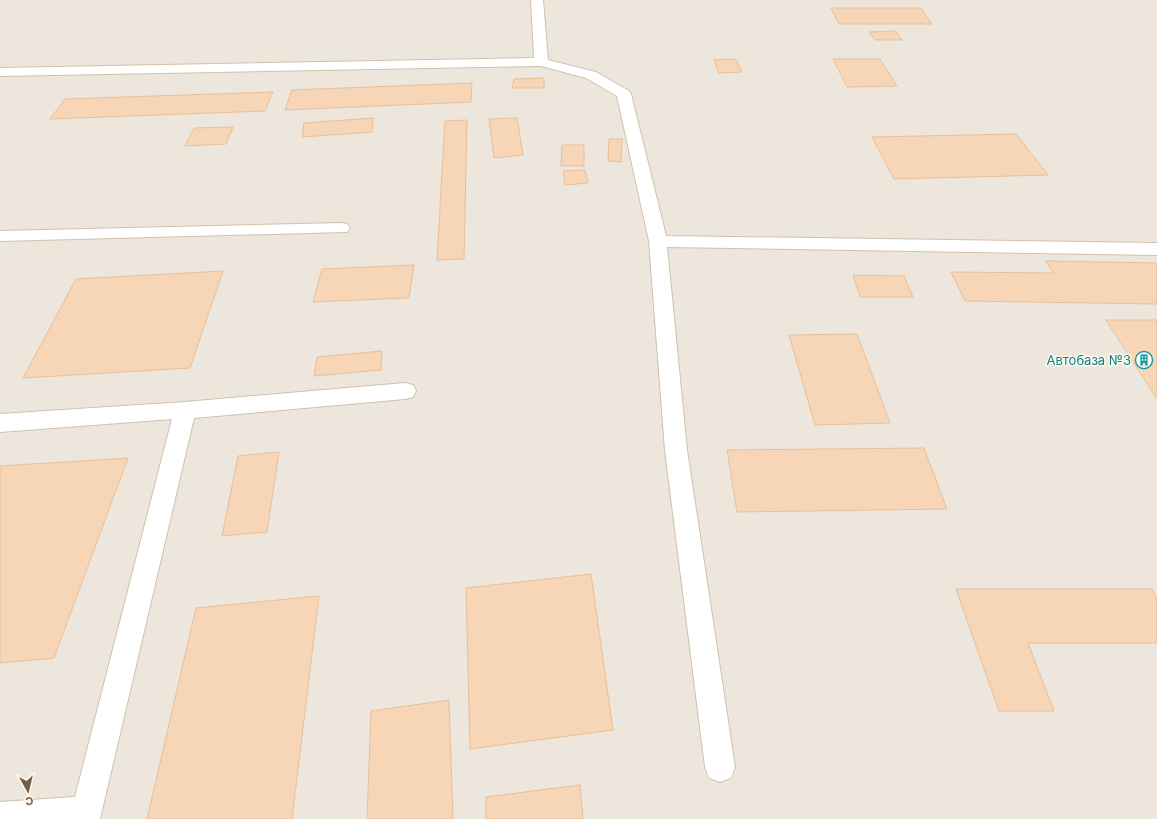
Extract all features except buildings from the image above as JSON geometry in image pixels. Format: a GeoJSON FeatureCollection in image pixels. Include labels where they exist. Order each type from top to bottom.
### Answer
{"type":"FeatureCollection","features":[{"type":"Feature","properties":{"kind":"lane"},"geometry":{"type":"LineString","coordinates":[[537,0],[541,62]]}},
{"type":"Feature","properties":{"kind":"lane"},"geometry":{"type":"LineString","coordinates":[[0,72],[541,62],[591,75],[624,94],[658,241],[676,450],[720,767]]}},
{"type":"Feature","properties":{"kind":"lane"},"geometry":{"type":"LineString","coordinates":[[0,236],[341,228]]}},
{"type":"Feature","properties":{"kind":"lane"},"geometry":{"type":"LineString","coordinates":[[658,241],[1157,249]]}},
{"type":"Feature","properties":{"kind":"lane"},"geometry":{"type":"LineString","coordinates":[[0,423],[185,410],[405,391]]}},
{"type":"Feature","properties":{"kind":"lane"},"geometry":{"type":"LineString","coordinates":[[0,818],[87,812],[185,410]]}},
{"type":"Feature","properties":{"kind":"shaded area"},"geometry":{"type":"Polygon","coordinates":[[[0,0],[1157,0],[1157,819],[0,819],[0,0]]]}},
{"type":"Feature","properties":{"kind":"place","name":"Автобаза №3"},"geometry":{"type":"Point","coordinates":[1144,360]}}]}
